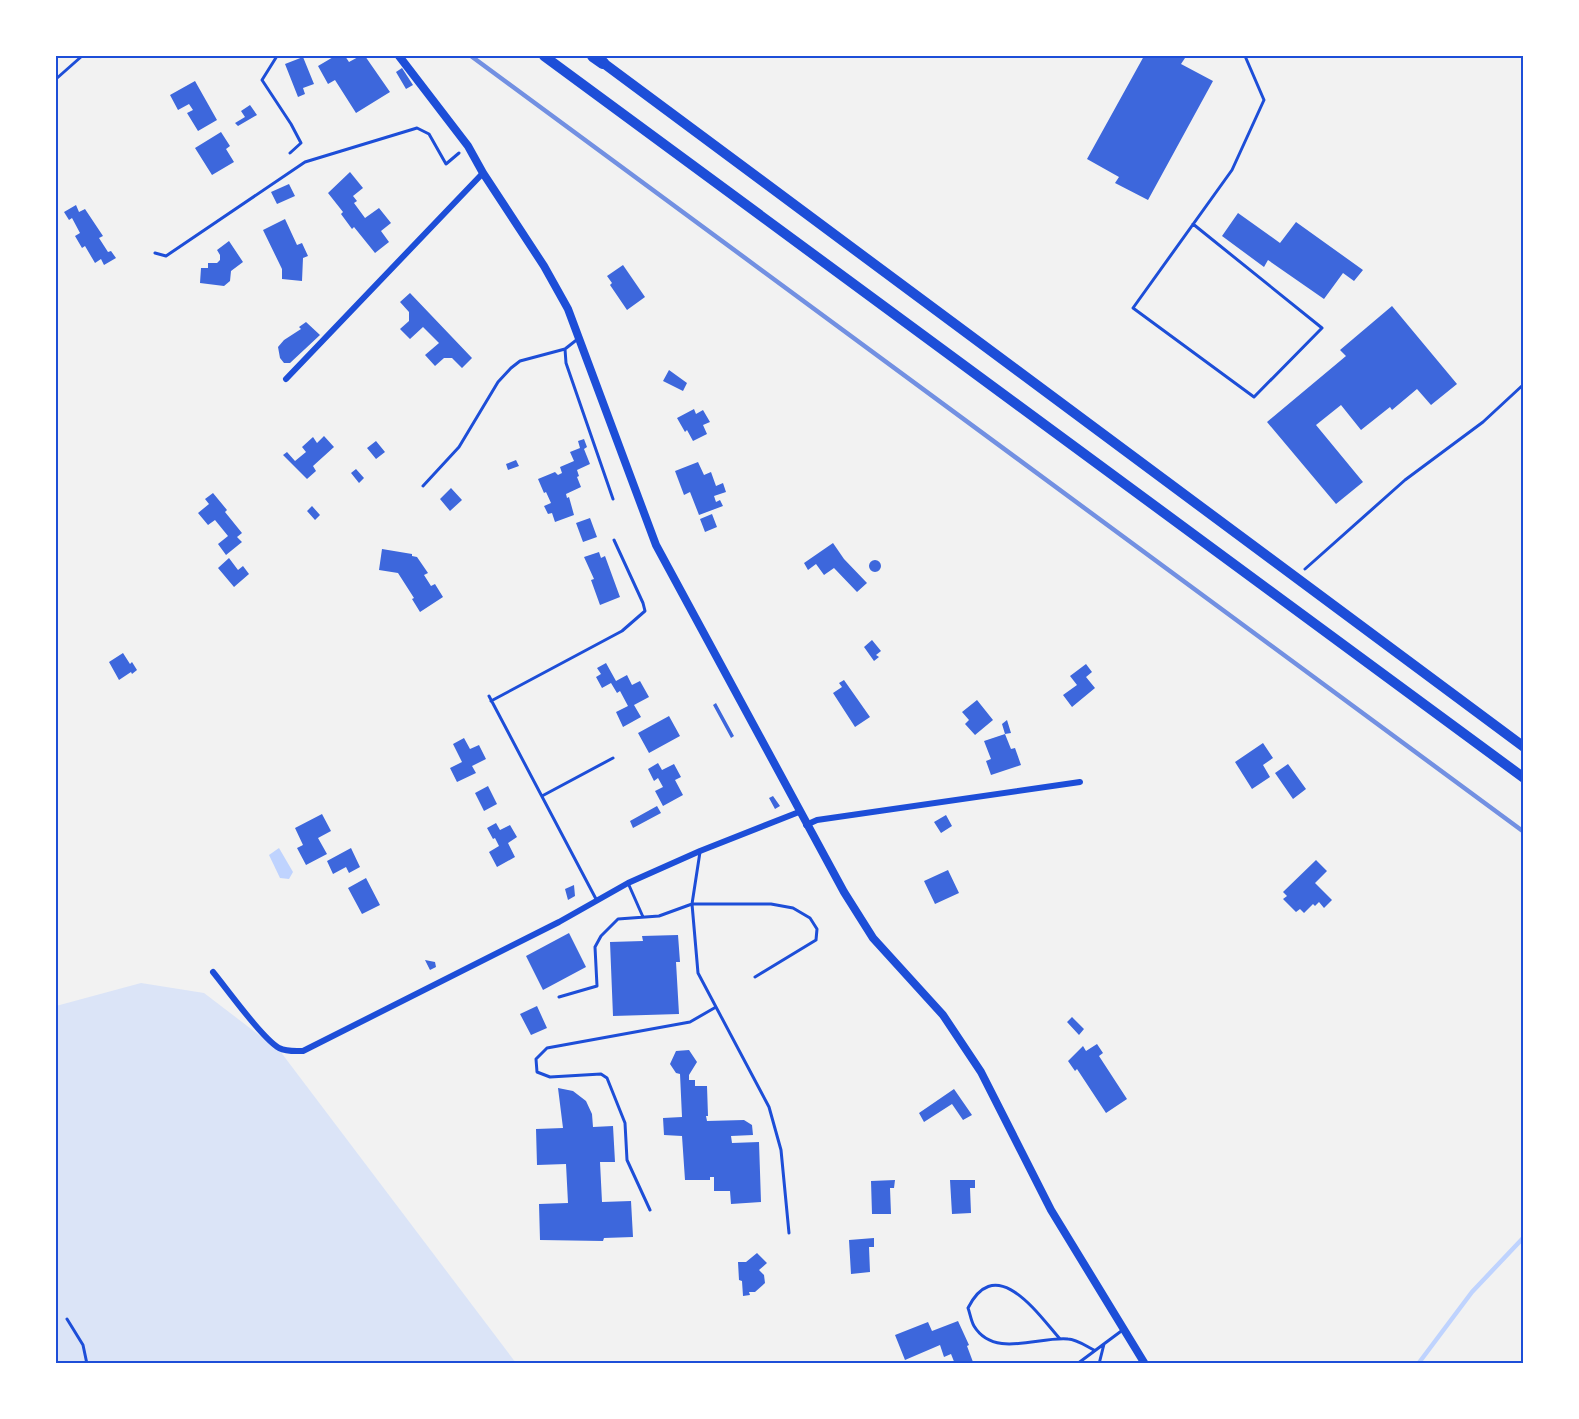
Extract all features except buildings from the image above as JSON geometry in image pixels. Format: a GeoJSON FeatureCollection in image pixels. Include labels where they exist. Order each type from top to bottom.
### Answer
{"type":"FeatureCollection","features":[{"type":"Feature","properties":{"kind":"highway"},"geometry":{"type":"LineString","coordinates":[[544,56],[1524,778]]}},
{"type":"Feature","properties":{"kind":"highway"},"geometry":{"type":"LineString","coordinates":[[596,58],[1524,747]]}},
{"type":"Feature","properties":{"kind":"street"},"geometry":{"type":"LineString","coordinates":[[399,56],[468,146],[544,266],[568,309],[656,545],[844,892],[873,938],[943,1015],[981,1072],[1051,1210],[1145,1364]]}},
{"type":"Feature","properties":{"kind":"street"},"geometry":{"type":"LineString","coordinates":[[286,379],[483,173]]}},
{"type":"Feature","properties":{"kind":"street"},"geometry":{"type":"LineString","coordinates":[[806,825],[817,820],[850,814],[1080,782]]}},
{"type":"Feature","properties":{"kind":"street"},"geometry":{"type":"LineString","coordinates":[[213,972],[272,1041],[291,1052],[303,1051],[559,922],[628,883],[700,851],[799,812]]}},
{"type":"Feature","properties":{"kind":"lane"},"geometry":{"type":"LineString","coordinates":[[1193,224],[1322,328],[1254,396],[1133,308],[1193,224],[1232,170],[1264,100],[1245,56]]}},
{"type":"Feature","properties":{"kind":"lane"},"geometry":{"type":"LineString","coordinates":[[423,486],[459,447],[498,382],[511,368],[520,361],[565,349],[580,337]]}},
{"type":"Feature","properties":{"kind":"lane"},"geometry":{"type":"LineString","coordinates":[[565,349],[566,363],[613,499]]}},
{"type":"Feature","properties":{"kind":"lane"},"geometry":{"type":"LineString","coordinates":[[597,901],[490,699],[622,631],[645,611],[614,540]]}},
{"type":"Feature","properties":{"kind":"lane"},"geometry":{"type":"LineString","coordinates":[[542,796],[613,758]]}},
{"type":"Feature","properties":{"kind":"lane"},"geometry":{"type":"LineString","coordinates":[[700,851],[692,904],[698,973],[769,1107],[781,1150],[789,1233]]}},
{"type":"Feature","properties":{"kind":"lane"},"geometry":{"type":"LineString","coordinates":[[628,883],[643,917]]}},
{"type":"Feature","properties":{"kind":"lane"},"geometry":{"type":"LineString","coordinates":[[559,997],[597,986],[595,947],[601,936],[618,919],[659,916],[692,904],[771,904],[793,908],[810,918],[817,929],[816,940],[755,977]]}},
{"type":"Feature","properties":{"kind":"lane"},"geometry":{"type":"LineString","coordinates":[[650,1210],[627,1160],[625,1123],[608,1078],[601,1074],[550,1077],[537,1072],[536,1059],[547,1048],[690,1022],[716,1007]]}},
{"type":"Feature","properties":{"kind":"lane"},"geometry":{"type":"LineString","coordinates":[[1060,1340],[1026,1300],[1006,1286],[987,1287],[975,1295],[968,1308],[974,1326],[986,1339],[1010,1344],[1060,1340],[1069,1338],[1094,1350]]}},
{"type":"Feature","properties":{"kind":"lane"},"geometry":{"type":"LineString","coordinates":[[1077,1364],[1104,1342],[1125,1329]]}},
{"type":"Feature","properties":{"kind":"lane"},"geometry":{"type":"LineString","coordinates":[[1099,1364],[1104,1342]]}},
{"type":"Feature","properties":{"kind":"path"},"geometry":{"type":"LineString","coordinates":[[56,79],[82,56]]}},
{"type":"Feature","properties":{"kind":"path"},"geometry":{"type":"LineString","coordinates":[[277,56],[262,80],[301,143],[290,153]]}},
{"type":"Feature","properties":{"kind":"path"},"geometry":{"type":"LineString","coordinates":[[155,253],[166,256],[305,162],[417,128],[429,134],[446,164],[468,146]]}},
{"type":"Feature","properties":{"kind":"path"},"geometry":{"type":"LineString","coordinates":[[1294,578],[1405,480],[1483,422],[1524,384]]}},
{"type":"Feature","properties":{"kind":"path"},"geometry":{"type":"LineString","coordinates":[[67,1319],[83,1345],[87,1364]]}},
{"type":"Feature","properties":{"kind":"shaded area"},"geometry":{"type":"Polygon","coordinates":[[[141,983],[204,993],[280,1051],[516,1363],[56,1364],[56,1006],[141,983]]]}},
{"type":"Feature","properties":{"kind":"water"},"geometry":{"type":"Polygon","coordinates":[[[279,848],[293,872],[289,879],[280,878],[269,855],[279,848]]]}},
{"type":"Feature","properties":{"kind":"waterway"},"geometry":{"type":"LineString","coordinates":[[1418,1364],[1472,1292],[1524,1237]]}},
{"type":"Feature","properties":{"kind":"railway"},"geometry":{"type":"LineString","coordinates":[[471,56],[1524,832]]}}]}
